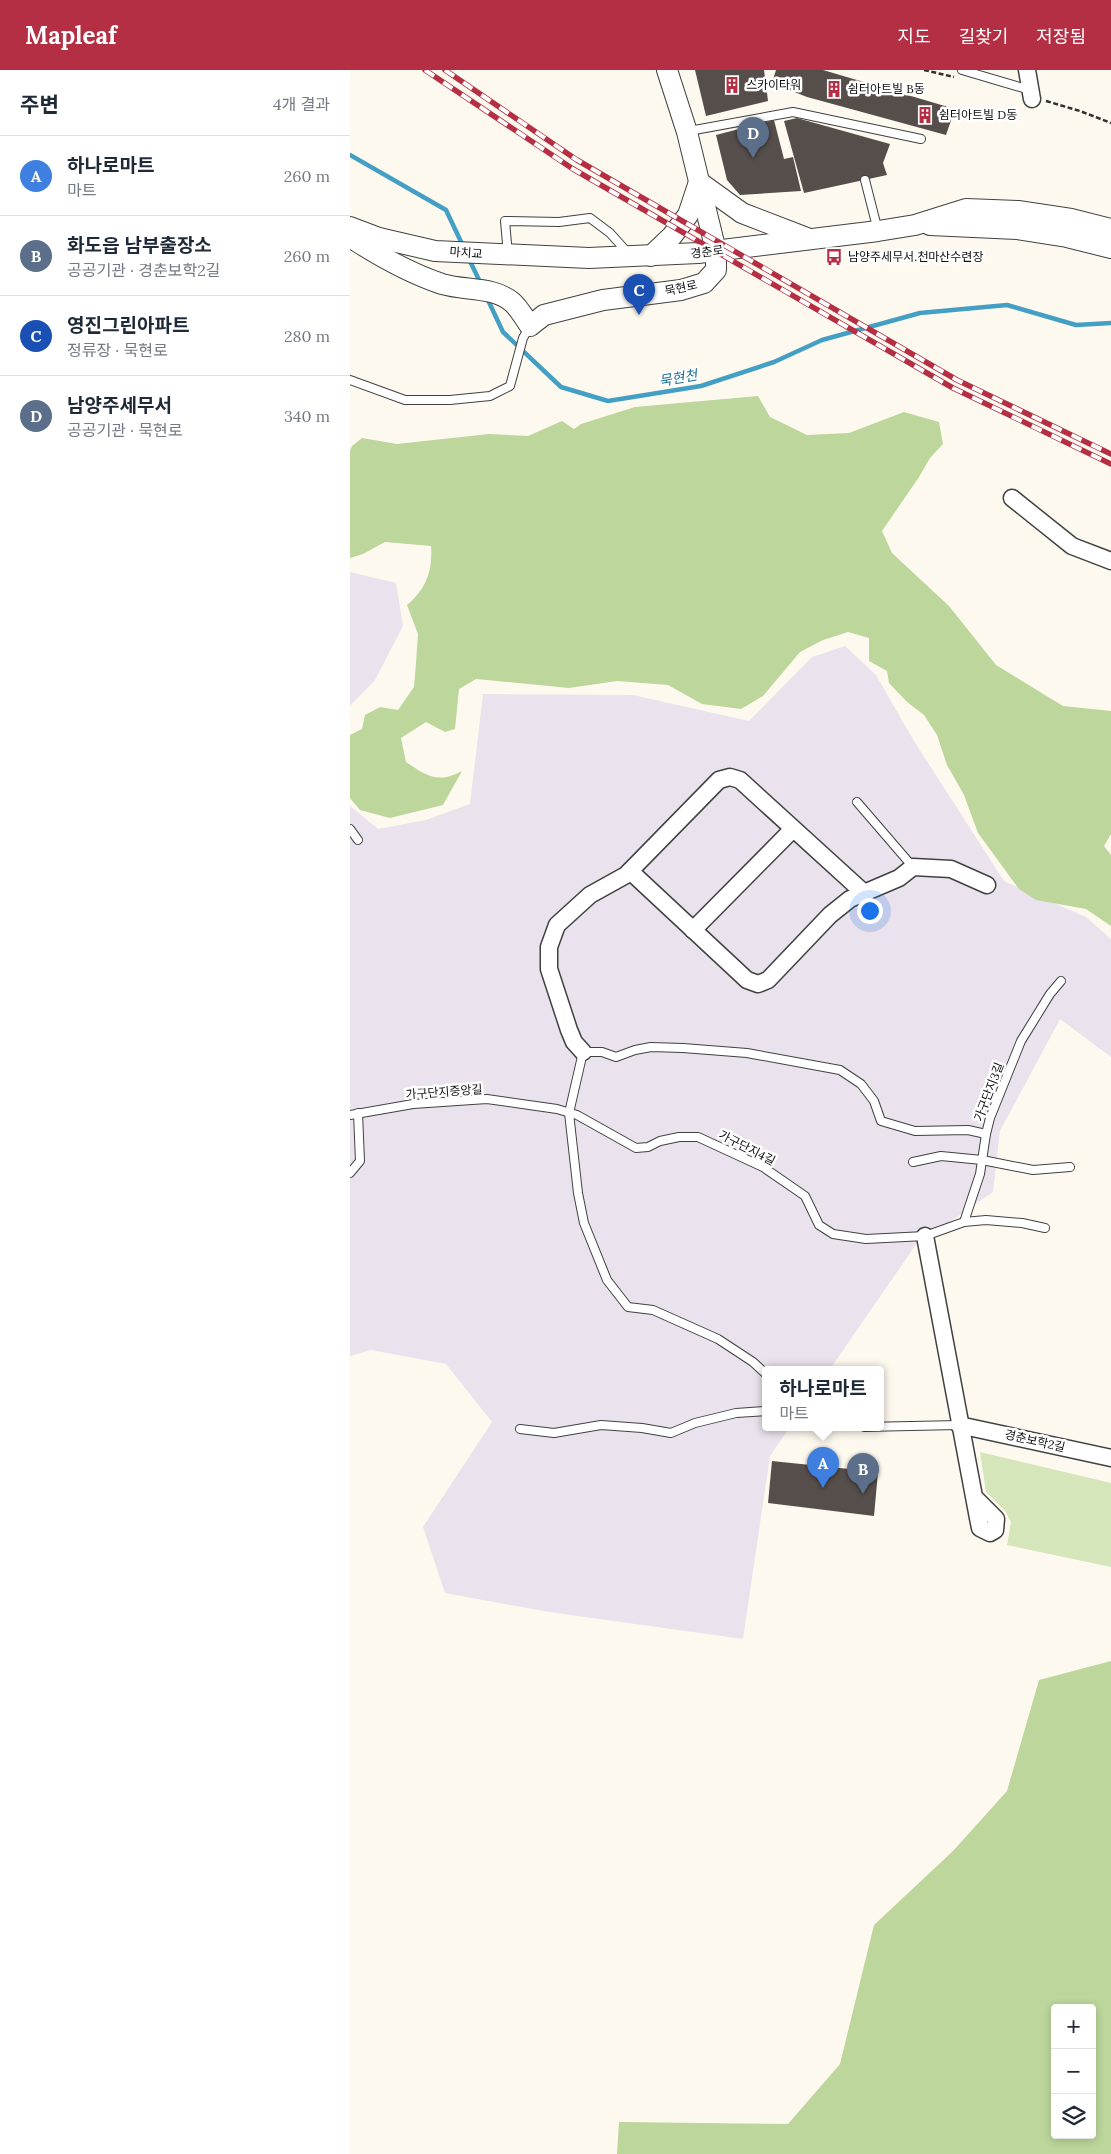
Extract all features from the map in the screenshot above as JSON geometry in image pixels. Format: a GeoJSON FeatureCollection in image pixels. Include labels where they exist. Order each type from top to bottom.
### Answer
{"type":"FeatureCollection","features":[{"type":"Feature","properties":{"kind":"street","name":"묵현로"},"geometry":{"type":"LineString","coordinates":[[527,332],[544,315],[603,300],[682,290],[704,283],[716,270],[716,251],[687,132],[667,70]]}},
{"type":"Feature","properties":{"kind":"street"},"geometry":{"type":"LineString","coordinates":[[1027,70],[1032,94]]}},
{"type":"Feature","properties":{"kind":"street"},"geometry":{"type":"LineString","coordinates":[[642,257],[672,236],[688,215],[699,182],[742,213],[811,239]]}},
{"type":"Feature","properties":{"kind":"street","name":"경춘로"},"geometry":{"type":"LineString","coordinates":[[503,255],[580,258],[642,257],[716,251],[915,225],[966,209],[1018,211],[1071,219],[1111,229]]}},
{"type":"Feature","properties":{"kind":"street","name":"경춘로"},"geometry":{"type":"LineString","coordinates":[[915,225],[1017,229],[1067,237],[1111,248]]}},
{"type":"Feature","properties":{"kind":"street","name":"마치교"},"geometry":{"type":"LineString","coordinates":[[350,227],[379,238],[435,251],[503,255]]}},
{"type":"Feature","properties":{"kind":"street"},"geometry":{"type":"LineString","coordinates":[[350,238],[372,252],[412,272],[443,284],[464,289],[494,292],[512,302],[527,332]]}},
{"type":"Feature","properties":{"kind":"street"},"geometry":{"type":"LineString","coordinates":[[1012,498],[1072,546],[1111,561]]}},
{"type":"Feature","properties":{"kind":"street"},"geometry":{"type":"LineString","coordinates":[[583,1052],[574,1042],[559,1005],[549,969],[549,947],[557,925],[590,895],[630,871],[719,780],[730,777],[740,780],[863,892]]}},
{"type":"Feature","properties":{"kind":"street"},"geometry":{"type":"LineString","coordinates":[[693,930],[793,829]]}},
{"type":"Feature","properties":{"kind":"street"},"geometry":{"type":"LineString","coordinates":[[630,871],[747,980],[758,984],[768,980],[830,915],[850,899],[899,878],[913,867],[951,869],[987,885]]}},
{"type":"Feature","properties":{"kind":"street"},"geometry":{"type":"LineString","coordinates":[[925,1236],[974,1497]]}},
{"type":"Feature","properties":{"kind":"street","name":"경춘보학2길"},"geometry":{"type":"LineString","coordinates":[[959,1425],[1111,1458]]}},
{"type":"Feature","properties":{"kind":"lane"},"geometry":{"type":"LineString","coordinates":[[962,70],[1032,94]]}},
{"type":"Feature","properties":{"kind":"lane"},"geometry":{"type":"LineString","coordinates":[[687,132],[793,112],[921,139]]}},
{"type":"Feature","properties":{"kind":"lane"},"geometry":{"type":"LineString","coordinates":[[865,180],[878,230]]}},
{"type":"Feature","properties":{"kind":"lane"},"geometry":{"type":"LineString","coordinates":[[503,255],[506,221],[559,222],[590,218],[642,257]]}},
{"type":"Feature","properties":{"kind":"lane"},"geometry":{"type":"LineString","coordinates":[[350,380],[405,400],[450,400],[490,396],[510,386],[517,358],[527,332]]}},
{"type":"Feature","properties":{"kind":"lane"},"geometry":{"type":"LineString","coordinates":[[858,802],[913,867]]}},
{"type":"Feature","properties":{"kind":"lane"},"geometry":{"type":"LineString","coordinates":[[350,829],[358,840]]}},
{"type":"Feature","properties":{"kind":"lane","name":"가구단지3길"},"geometry":{"type":"LineString","coordinates":[[964,1222],[980,1174],[986,1134],[1021,1041],[1050,994],[1061,981]]}},
{"type":"Feature","properties":{"kind":"lane"},"geometry":{"type":"LineString","coordinates":[[762,1370],[753,1362],[718,1339],[653,1310],[628,1307],[607,1280],[584,1223],[578,1193],[569,1113],[583,1052],[602,1052],[616,1057],[634,1050],[651,1047],[683,1048],[747,1053],[807,1063],[840,1070],[861,1084],[874,1101],[881,1121],[915,1131],[968,1130],[986,1134]]}},
{"type":"Feature","properties":{"kind":"lane","name":"가구단지중앙길"},"geometry":{"type":"LineString","coordinates":[[354,1114],[412,1104],[487,1099],[557,1109],[569,1113]]}},
{"type":"Feature","properties":{"kind":"lane","name":"가구단지4길"},"geometry":{"type":"LineString","coordinates":[[569,1113],[636,1148],[648,1147],[660,1141],[679,1137],[698,1137],[714,1143],[763,1167],[805,1196],[819,1225],[833,1234],[866,1239],[925,1236],[964,1222],[986,1220],[1022,1223],[1045,1228]]}},
{"type":"Feature","properties":{"kind":"lane"},"geometry":{"type":"LineString","coordinates":[[350,1173],[360,1161],[354,1114]]}},
{"type":"Feature","properties":{"kind":"lane"},"geometry":{"type":"LineString","coordinates":[[913,1162],[941,1156],[982,1160],[1033,1170],[1070,1167]]}},
{"type":"Feature","properties":{"kind":"lane"},"geometry":{"type":"LineString","coordinates":[[520,1429],[554,1433],[601,1425],[642,1428],[672,1433],[695,1423],[736,1413],[762,1411]]}},
{"type":"Feature","properties":{"kind":"lane"},"geometry":{"type":"LineString","coordinates":[[884,1427],[959,1425]]}},
{"type":"Feature","properties":{"kind":"shaded area"},"geometry":{"type":"Polygon","coordinates":[[[350,572],[396,583],[403,626],[375,680],[350,706],[350,572]]]}},
{"type":"Feature","properties":{"kind":"shaded area"},"geometry":{"type":"Polygon","coordinates":[[[845,646],[876,675],[914,741],[1004,881],[1086,917],[1111,939],[1111,1057],[1060,1019],[1000,1131],[993,1192],[915,1246],[832,1366],[762,1366],[762,1431],[787,1431],[770,1456],[743,1639],[549,1612],[445,1593],[423,1527],[492,1422],[446,1364],[371,1350],[350,1356],[350,806],[378,829],[426,820],[470,804],[483,694],[633,695],[749,721],[812,657],[845,646]]]}},
{"type":"Feature","properties":{"kind":"green space"},"geometry":{"type":"Polygon","coordinates":[[[758,396],[770,417],[807,435],[849,433],[904,412],[939,422],[943,444],[930,458],[882,531],[892,553],[949,606],[996,665],[1063,706],[1111,711],[1111,834],[1104,846],[1111,855],[1111,926],[1086,909],[1036,900],[1019,889],[978,833],[964,795],[947,765],[937,735],[924,715],[907,702],[889,683],[887,671],[869,661],[869,638],[848,632],[823,640],[800,652],[763,696],[741,709],[702,704],[668,685],[617,681],[569,688],[476,679],[459,689],[455,729],[445,732],[426,722],[401,738],[406,762],[420,771],[439,778],[462,771],[443,805],[390,818],[360,810],[350,798],[350,735],[362,729],[365,715],[380,707],[398,710],[414,687],[418,634],[407,605],[419,593],[427,579],[431,564],[431,546],[385,542],[363,554],[350,558],[350,451],[352,446],[362,438],[397,444],[489,434],[528,436],[562,421],[574,429],[581,424],[635,407],[758,396]]]}},
{"type":"Feature","properties":{"kind":"green space"},"geometry":{"type":"Polygon","coordinates":[[[980,1452],[1111,1483],[1111,1567],[1007,1545],[1011,1522],[1005,1511],[986,1492],[980,1452]]]}},
{"type":"Feature","properties":{"kind":"green space"},"geometry":{"type":"Polygon","coordinates":[[[1111,1661],[1111,2154],[617,2154],[619,2122],[788,2124],[840,2064],[874,1925],[953,1851],[1007,1791],[1039,1680],[1111,1661]]]}},
{"type":"Feature","properties":{"kind":"building","name":"스카이타워"},"geometry":{"type":"Polygon","coordinates":[[[695,70],[764,70],[768,101],[706,116],[695,70]]]}},
{"type":"Feature","properties":{"kind":"building"},"geometry":{"type":"Polygon","coordinates":[[[776,70],[823,70],[955,109],[946,135],[807,97],[772,83],[776,70]]]}},
{"type":"Feature","properties":{"kind":"building"},"geometry":{"type":"Polygon","coordinates":[[[797,118],[890,144],[883,163],[887,175],[804,193],[784,121],[797,118]]]}},
{"type":"Feature","properties":{"kind":"building"},"geometry":{"type":"Polygon","coordinates":[[[774,120],[784,159],[793,157],[801,191],[740,195],[727,180],[716,135],[774,120]]]}},
{"type":"Feature","properties":{"kind":"building"},"geometry":{"type":"Polygon","coordinates":[[[772,1461],[878,1472],[874,1516],[768,1503],[772,1461]]]}},
{"type":"Feature","properties":{"kind":"waterway","name":"묵현천"},"geometry":{"type":"LineString","coordinates":[[350,155],[446,210],[463,246]]}},
{"type":"Feature","properties":{"kind":"waterway","name":"묵현천"},"geometry":{"type":"LineString","coordinates":[[468,257],[481,284]]}},
{"type":"Feature","properties":{"kind":"waterway","name":"묵현천"},"geometry":{"type":"LineString","coordinates":[[487,298],[503,332],[561,387],[608,401],[701,386],[774,362],[822,340],[920,313],[1007,305],[1076,325],[1111,323]]}},
{"type":"Feature","properties":{"kind":"railway"},"geometry":{"type":"LineString","coordinates":[[425,70],[573,169],[953,388],[1111,464]]}},
{"type":"Feature","properties":{"kind":"railway"},"geometry":{"type":"LineString","coordinates":[[445,70],[577,160],[957,380],[1111,454]]}},
{"type":"Feature","properties":{"kind":"place","name":"스카이타워"},"geometry":{"type":"Point","coordinates":[732,85]}},
{"type":"Feature","properties":{"kind":"place","name":"쉼터아트빌 B동"},"geometry":{"type":"Point","coordinates":[834,89]}},
{"type":"Feature","properties":{"kind":"place","name":"쉼터아트빌 D동"},"geometry":{"type":"Point","coordinates":[925,115]}},
{"type":"Feature","properties":{"kind":"place","name":"남양주세무서"},"geometry":{"type":"Point","coordinates":[753,158]}},
{"type":"Feature","properties":{"kind":"place","name":"남양주세무서.천마산수련장"},"geometry":{"type":"Point","coordinates":[834,257]}},
{"type":"Feature","properties":{"kind":"place","name":"영진그린아파트"},"geometry":{"type":"Point","coordinates":[639,315]}},
{"type":"Feature","properties":{"kind":"place","name":"하나로마트"},"geometry":{"type":"Point","coordinates":[823,1488]}},
{"type":"Feature","properties":{"kind":"place","name":"화도읍 남부출장소"},"geometry":{"type":"Point","coordinates":[863,1494]}}]}
